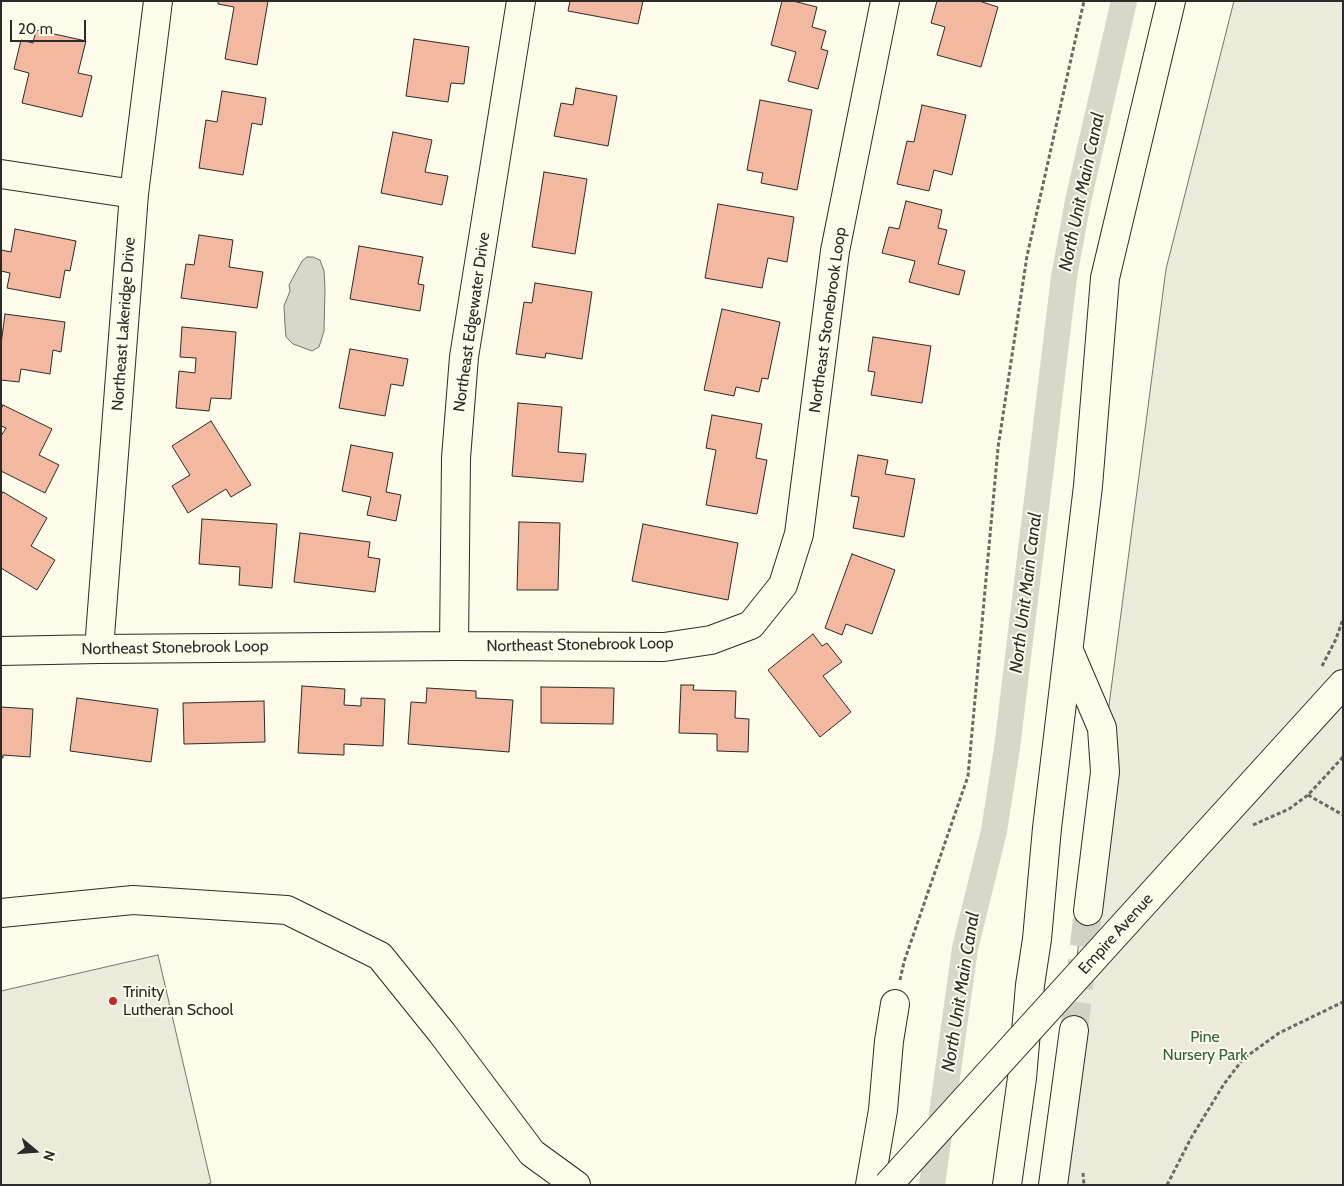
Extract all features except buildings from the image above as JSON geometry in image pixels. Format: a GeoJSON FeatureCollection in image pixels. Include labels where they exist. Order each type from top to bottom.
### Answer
{"type":"FeatureCollection","features":[{"type":"Feature","properties":{"kind":"main road","name":"Northeast Lakeridge Drive"},"geometry":{"type":"LineString","coordinates":[[99,649],[134,194],[158,1]]}},
{"type":"Feature","properties":{"kind":"main road","name":"Northeast Edgewater Drive"},"geometry":{"type":"LineString","coordinates":[[454,646],[456,458],[464,357],[521,1]]}},
{"type":"Feature","properties":{"kind":"main road","name":"Northeast Stonebrook Loop"},"geometry":{"type":"LineString","coordinates":[[1,651],[454,646],[664,646],[711,640],[751,625],[783,585],[800,534],[835,251],[885,1]]}},
{"type":"Feature","properties":{"kind":"main road"},"geometry":{"type":"LineString","coordinates":[[1007,1185],[1022,1078],[1047,828],[1088,486],[1105,278],[1171,1]]}},
{"type":"Feature","properties":{"kind":"main road"},"geometry":{"type":"LineString","coordinates":[[1,174],[134,194]]}},
{"type":"Feature","properties":{"kind":"main road"},"geometry":{"type":"LineString","coordinates":[[1068,650],[1102,728],[1104,772],[1088,911]]}},
{"type":"Feature","properties":{"kind":"main road","name":"Empire Avenue"},"geometry":{"type":"LineString","coordinates":[[888,1185],[1343,684]]}},
{"type":"Feature","properties":{"kind":"main road"},"geometry":{"type":"LineString","coordinates":[[1,913],[133,900],[287,910],[380,956],[442,1033],[532,1152],[576,1185]]}},
{"type":"Feature","properties":{"kind":"main road"},"geometry":{"type":"LineString","coordinates":[[870,1185],[883,1110],[888,1041],[895,1004]]}},
{"type":"Feature","properties":{"kind":"main road"},"geometry":{"type":"LineString","coordinates":[[1053,1185],[1074,1030]]}},
{"type":"Feature","properties":{"kind":"path"},"geometry":{"type":"LineString","coordinates":[[895,1004],[904,962],[968,776],[998,448],[1027,256],[1084,1]]}},
{"type":"Feature","properties":{"kind":"path"},"geometry":{"type":"LineString","coordinates":[[1316,673],[1322,666],[1336,639],[1343,619]]}},
{"type":"Feature","properties":{"kind":"path"},"geometry":{"type":"LineString","coordinates":[[1251,826],[1289,809],[1308,795],[1343,757]]}},
{"type":"Feature","properties":{"kind":"path"},"geometry":{"type":"LineString","coordinates":[[1308,795],[1343,815]]}},
{"type":"Feature","properties":{"kind":"path"},"geometry":{"type":"LineString","coordinates":[[1167,1185],[1191,1138],[1224,1084],[1243,1059],[1279,1033],[1343,1002]]}},
{"type":"Feature","properties":{"kind":"green space","name":"Pine Nursery Park"},"geometry":{"type":"Polygon","coordinates":[[[1234,1],[1343,1],[1343,1185],[1049,1185],[1091,843],[1166,269],[1234,1]]]}},
{"type":"Feature","properties":{"kind":"green space"},"geometry":{"type":"Polygon","coordinates":[[[158,955],[211,1183],[205,1185],[1,1185],[1,991],[158,955]]]}},
{"type":"Feature","properties":{"kind":"shaded area"},"geometry":{"type":"Polygon","coordinates":[[[307,257],[320,260],[324,271],[325,289],[324,331],[319,347],[312,351],[293,344],[286,337],[285,325],[284,306],[290,291],[289,285],[302,261],[307,257]]]}},
{"type":"Feature","properties":{"kind":"waterway","name":"North Unit Main Canal"},"geometry":{"type":"LineString","coordinates":[[932,1185],[965,948],[994,831],[1007,748],[1064,277],[1078,201],[1124,1]]}},
{"type":"Feature","properties":{"kind":"tunnel"},"geometry":{"type":"LineString","coordinates":[[1074,1030],[1088,911]]}},
{"type":"Feature","properties":{"kind":"place","name":"Trinity Lutheran School"},"geometry":{"type":"Point","coordinates":[113,1001]}}]}
